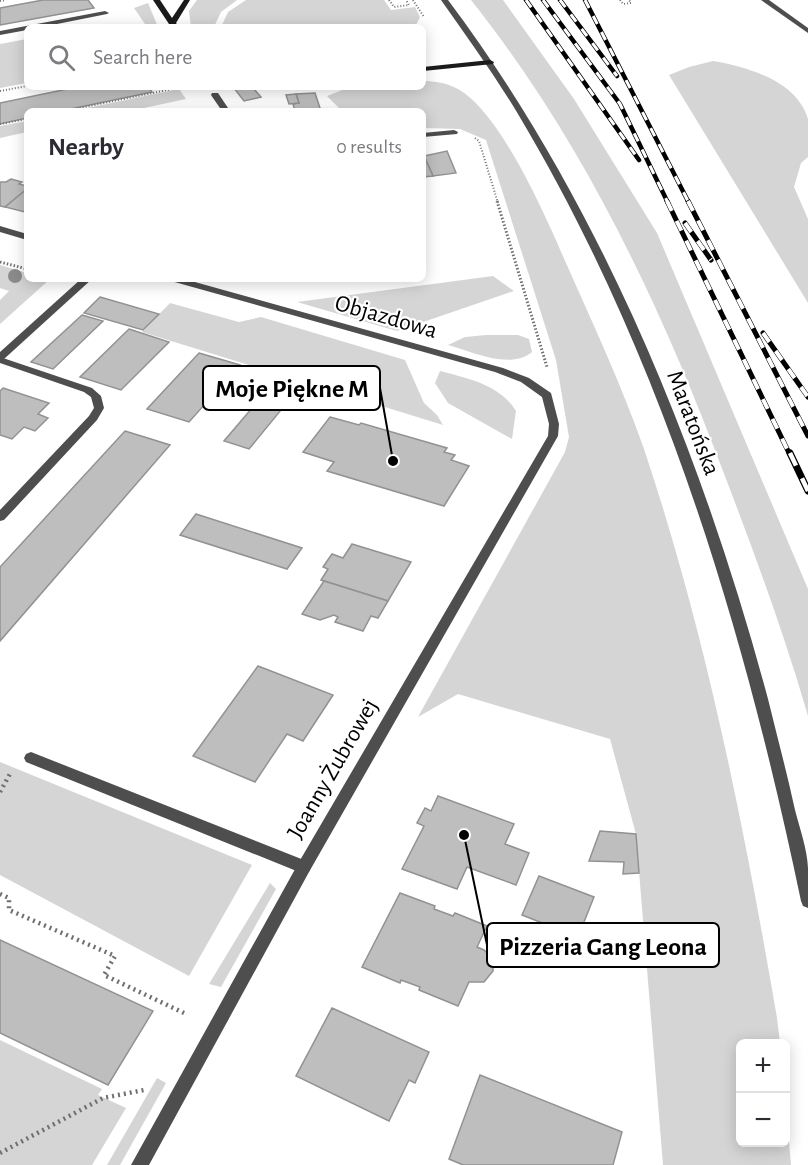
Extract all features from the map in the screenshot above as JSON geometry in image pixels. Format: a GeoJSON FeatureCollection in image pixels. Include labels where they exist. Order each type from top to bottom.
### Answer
{"type":"FeatureCollection","features":[{"type":"Feature","properties":{"kind":"main road"},"geometry":{"type":"LineString","coordinates":[[156,0],[174,24],[187,0]]}},
{"type":"Feature","properties":{"kind":"main road"},"geometry":{"type":"LineString","coordinates":[[426,69],[490,62]]}},
{"type":"Feature","properties":{"kind":"street","name":"Maratońska"},"geometry":{"type":"LineString","coordinates":[[444,0],[490,62],[549,160],[599,257],[645,357],[688,466],[757,678],[781,774],[808,901]]}},
{"type":"Feature","properties":{"kind":"street"},"geometry":{"type":"LineString","coordinates":[[764,0],[808,31]]}},
{"type":"Feature","properties":{"kind":"street"},"geometry":{"type":"LineString","coordinates":[[45,24],[105,13]]}},
{"type":"Feature","properties":{"kind":"street"},"geometry":{"type":"LineString","coordinates":[[0,33],[24,28]]}},
{"type":"Feature","properties":{"kind":"street"},"geometry":{"type":"LineString","coordinates":[[215,95],[224,108]]}},
{"type":"Feature","properties":{"kind":"street"},"geometry":{"type":"LineString","coordinates":[[426,135],[454,132]]}},
{"type":"Feature","properties":{"kind":"street"},"geometry":{"type":"LineString","coordinates":[[0,229],[24,236]]}},
{"type":"Feature","properties":{"kind":"street"},"geometry":{"type":"LineString","coordinates":[[0,518],[93,418],[99,408],[96,396],[88,390],[0,359],[84,282]]}},
{"type":"Feature","properties":{"kind":"street","name":"Objazdowa"},"geometry":{"type":"LineString","coordinates":[[185,282],[499,370],[525,380],[547,395]]}},
{"type":"Feature","properties":{"kind":"street","name":"Joanny Żubrowej"},"geometry":{"type":"LineString","coordinates":[[140,1165],[304,867],[553,436],[554,424],[547,395]]}},
{"type":"Feature","properties":{"kind":"street"},"geometry":{"type":"LineString","coordinates":[[31,758],[304,867]]}},
{"type":"Feature","properties":{"kind":"path"},"geometry":{"type":"LineString","coordinates":[[0,1],[6,0]]}},
{"type":"Feature","properties":{"kind":"path"},"geometry":{"type":"LineString","coordinates":[[389,0],[394,8],[409,5],[406,0]]}},
{"type":"Feature","properties":{"kind":"path"},"geometry":{"type":"LineString","coordinates":[[413,0],[424,17]]}},
{"type":"Feature","properties":{"kind":"path"},"geometry":{"type":"LineString","coordinates":[[620,0],[623,3],[631,3],[629,0]]}},
{"type":"Feature","properties":{"kind":"path"},"geometry":{"type":"LineString","coordinates":[[0,91],[24,87]]}},
{"type":"Feature","properties":{"kind":"path"},"geometry":{"type":"LineString","coordinates":[[80,108],[167,90]]}},
{"type":"Feature","properties":{"kind":"path"},"geometry":{"type":"LineString","coordinates":[[0,124],[24,120]]}},
{"type":"Feature","properties":{"kind":"path"},"geometry":{"type":"LineString","coordinates":[[454,132],[479,141],[547,362],[547,395]]}},
{"type":"Feature","properties":{"kind":"path"},"geometry":{"type":"LineString","coordinates":[[0,262],[24,268]]}},
{"type":"Feature","properties":{"kind":"path"},"geometry":{"type":"LineString","coordinates":[[0,894],[9,898],[9,910],[115,956],[104,975],[186,1014]]}},
{"type":"Feature","properties":{"kind":"path"},"geometry":{"type":"LineString","coordinates":[[0,1153],[103,1098],[144,1090]]}},
{"type":"Feature","properties":{"kind":"shaded area"},"geometry":{"type":"Polygon","coordinates":[[[197,0],[237,0],[221,12],[215,24],[191,24],[189,11],[197,0]]]}},
{"type":"Feature","properties":{"kind":"shaded area"},"geometry":{"type":"Polygon","coordinates":[[[246,0],[384,0],[391,10],[415,7],[420,17],[416,24],[222,24],[228,12],[246,0]]]}},
{"type":"Feature","properties":{"kind":"shaded area"},"geometry":{"type":"Polygon","coordinates":[[[471,0],[503,0],[574,99],[657,233],[808,589],[808,716],[779,623],[735,501],[699,409],[645,286],[583,167],[549,110],[471,0]]]}},
{"type":"Feature","properties":{"kind":"shaded area"},"geometry":{"type":"Polygon","coordinates":[[[148,3],[157,24],[145,24],[134,8],[148,3]]]}},
{"type":"Feature","properties":{"kind":"shaded area"},"geometry":{"type":"Polygon","coordinates":[[[24,40],[24,84],[0,88],[0,44],[24,40]]]}},
{"type":"Feature","properties":{"kind":"shaded area"},"geometry":{"type":"Polygon","coordinates":[[[713,61],[741,67],[770,78],[793,95],[802,106],[808,119],[808,157],[801,163],[794,187],[808,219],[808,303],[669,75],[713,61]]]}},
{"type":"Feature","properties":{"kind":"shaded area"},"geometry":{"type":"Polygon","coordinates":[[[426,81],[450,85],[474,101],[506,142],[521,168],[617,379],[644,449],[666,519],[705,660],[737,802],[777,1018],[780,1039],[736,1039],[736,1147],[790,1147],[791,1165],[663,1165],[636,834],[610,739],[458,694],[418,717],[565,452],[569,437],[556,360],[486,140],[460,129],[426,128],[426,108],[339,108],[327,96],[342,90],[426,90],[426,81]]]}},
{"type":"Feature","properties":{"kind":"shaded area"},"geometry":{"type":"Polygon","coordinates":[[[174,90],[180,90],[186,99],[144,108],[87,108],[174,90]]]}},
{"type":"Feature","properties":{"kind":"shaded area"},"geometry":{"type":"Polygon","coordinates":[[[24,122],[24,133],[0,138],[0,126],[24,122]]]}},
{"type":"Feature","properties":{"kind":"shaded area"},"geometry":{"type":"Polygon","coordinates":[[[0,265],[24,272],[24,282],[47,282],[0,324],[0,300],[9,291],[0,288],[0,265]]]}},
{"type":"Feature","properties":{"kind":"shaded area"},"geometry":{"type":"Polygon","coordinates":[[[493,276],[514,291],[397,331],[297,302],[493,276]]]}},
{"type":"Feature","properties":{"kind":"shaded area"},"geometry":{"type":"Polygon","coordinates":[[[170,303],[239,322],[261,317],[405,360],[424,403],[437,415],[443,425],[142,332],[170,303]]]}},
{"type":"Feature","properties":{"kind":"shaded area"},"geometry":{"type":"Polygon","coordinates":[[[518,335],[529,339],[532,352],[523,357],[502,360],[448,345],[465,337],[518,335]]]}},
{"type":"Feature","properties":{"kind":"shaded area"},"geometry":{"type":"Polygon","coordinates":[[[440,371],[482,384],[501,394],[516,411],[512,439],[448,403],[435,383],[440,371]]]}},
{"type":"Feature","properties":{"kind":"shaded area"},"geometry":{"type":"Polygon","coordinates":[[[0,762],[252,865],[189,976],[0,875],[0,762]]]}},
{"type":"Feature","properties":{"kind":"shaded area"},"geometry":{"type":"Polygon","coordinates":[[[270,883],[276,889],[221,987],[209,984],[270,883]]]}},
{"type":"Feature","properties":{"kind":"shaded area"},"geometry":{"type":"Polygon","coordinates":[[[0,1040],[102,1089],[98,1095],[126,1108],[92,1165],[0,1165],[0,1040]]]}},
{"type":"Feature","properties":{"kind":"shaded area"},"geometry":{"type":"Polygon","coordinates":[[[157,1078],[166,1083],[120,1165],[107,1165],[157,1078]]]}},
{"type":"Feature","properties":{"kind":"building"},"geometry":{"type":"Polygon","coordinates":[[[43,0],[88,0],[94,8],[0,25],[0,8],[43,0]]]}},
{"type":"Feature","properties":{"kind":"building"},"geometry":{"type":"Polygon","coordinates":[[[63,90],[150,90],[152,92],[75,108],[24,108],[24,119],[0,124],[0,103],[63,90]]]}},
{"type":"Feature","properties":{"kind":"building"},"geometry":{"type":"Polygon","coordinates":[[[235,90],[255,90],[261,97],[244,101],[235,90]]]}},
{"type":"Feature","properties":{"kind":"building"},"geometry":{"type":"Polygon","coordinates":[[[315,93],[320,108],[294,108],[293,104],[299,103],[296,94],[315,93]]]}},
{"type":"Feature","properties":{"kind":"building"},"geometry":{"type":"Polygon","coordinates":[[[296,94],[299,103],[289,104],[286,95],[296,94]]]}},
{"type":"Feature","properties":{"kind":"building"},"geometry":{"type":"Polygon","coordinates":[[[447,151],[456,173],[433,176],[426,156],[447,151]]]}},
{"type":"Feature","properties":{"kind":"building"},"geometry":{"type":"Polygon","coordinates":[[[426,160],[433,176],[426,177],[426,160]]]}},
{"type":"Feature","properties":{"kind":"building"},"geometry":{"type":"Polygon","coordinates":[[[11,179],[22,182],[19,184],[24,185],[24,191],[5,207],[0,206],[0,182],[11,179]]]}},
{"type":"Feature","properties":{"kind":"building"},"geometry":{"type":"Polygon","coordinates":[[[24,191],[24,212],[5,207],[24,191]]]}},
{"type":"Feature","properties":{"kind":"building"},"geometry":{"type":"Polygon","coordinates":[[[100,297],[159,314],[143,330],[84,313],[100,297]]]}},
{"type":"Feature","properties":{"kind":"building"},"geometry":{"type":"Polygon","coordinates":[[[82,315],[103,321],[53,369],[31,362],[82,315]]]}},
{"type":"Feature","properties":{"kind":"building"},"geometry":{"type":"Polygon","coordinates":[[[129,329],[169,342],[121,390],[80,377],[129,329]]]}},
{"type":"Feature","properties":{"kind":"building"},"geometry":{"type":"Polygon","coordinates":[[[199,353],[240,365],[189,422],[147,409],[199,353]]]}},
{"type":"Feature","properties":{"kind":"building"},"geometry":{"type":"Polygon","coordinates":[[[280,375],[304,382],[249,449],[224,441],[280,375]]]}},
{"type":"Feature","properties":{"kind":"building"},"geometry":{"type":"Polygon","coordinates":[[[3,388],[49,403],[38,414],[48,418],[35,431],[24,427],[12,439],[0,435],[0,391],[3,388]]]}},
{"type":"Feature","properties":{"kind":"building"},"geometry":{"type":"Polygon","coordinates":[[[330,417],[359,425],[361,423],[447,448],[444,452],[455,455],[451,460],[469,466],[444,506],[327,471],[334,462],[303,452],[330,417]]]}},
{"type":"Feature","properties":{"kind":"building"},"geometry":{"type":"Polygon","coordinates":[[[125,431],[170,445],[0,641],[0,567],[125,431]]]}},
{"type":"Feature","properties":{"kind":"building"},"geometry":{"type":"Polygon","coordinates":[[[196,514],[302,548],[287,569],[180,535],[196,514]]]}},
{"type":"Feature","properties":{"kind":"building"},"geometry":{"type":"Polygon","coordinates":[[[352,544],[411,562],[388,601],[321,580],[328,569],[323,567],[332,554],[343,558],[352,544]]]}},
{"type":"Feature","properties":{"kind":"building"},"geometry":{"type":"Polygon","coordinates":[[[324,581],[388,601],[378,618],[371,616],[363,631],[335,622],[338,617],[334,615],[320,620],[302,614],[324,581]]]}},
{"type":"Feature","properties":{"kind":"building"},"geometry":{"type":"Polygon","coordinates":[[[258,666],[333,695],[303,741],[287,734],[255,782],[193,756],[258,666]]]}},
{"type":"Feature","properties":{"kind":"building"},"geometry":{"type":"Polygon","coordinates":[[[438,796],[514,824],[505,844],[529,853],[516,885],[467,867],[457,889],[402,869],[424,826],[417,823],[425,808],[431,811],[438,796]]]}},
{"type":"Feature","properties":{"kind":"building"},"geometry":{"type":"Polygon","coordinates":[[[600,831],[636,834],[639,873],[623,874],[624,862],[589,861],[600,831]]]}},
{"type":"Feature","properties":{"kind":"building"},"geometry":{"type":"Polygon","coordinates":[[[539,876],[594,897],[578,937],[522,915],[539,876]]]}},
{"type":"Feature","properties":{"kind":"building"},"geometry":{"type":"Polygon","coordinates":[[[400,893],[435,906],[434,909],[453,916],[455,913],[487,926],[477,947],[493,959],[493,971],[484,982],[469,982],[458,1006],[419,990],[420,987],[401,980],[400,983],[362,967],[400,893]]]}},
{"type":"Feature","properties":{"kind":"building"},"geometry":{"type":"Polygon","coordinates":[[[0,940],[153,1011],[108,1085],[0,1033],[0,940]]]}},
{"type":"Feature","properties":{"kind":"building"},"geometry":{"type":"Polygon","coordinates":[[[332,1008],[429,1052],[415,1083],[409,1080],[389,1121],[296,1076],[332,1008]]]}},
{"type":"Feature","properties":{"kind":"building"},"geometry":{"type":"Polygon","coordinates":[[[480,1075],[622,1132],[613,1165],[463,1165],[449,1159],[480,1075]]]}},
{"type":"Feature","properties":{"kind":"railway"},"geometry":{"type":"LineString","coordinates":[[526,0],[639,160]]}},
{"type":"Feature","properties":{"kind":"railway"},"geometry":{"type":"LineString","coordinates":[[543,0],[620,104],[668,203]]}},
{"type":"Feature","properties":{"kind":"railway"},"geometry":{"type":"LineString","coordinates":[[560,0],[617,76]]}},
{"type":"Feature","properties":{"kind":"railway"},"geometry":{"type":"LineString","coordinates":[[585,0],[689,203]]}},
{"type":"Feature","properties":{"kind":"railway"},"geometry":{"type":"LineString","coordinates":[[667,201],[790,455]]}},
{"type":"Feature","properties":{"kind":"railway"},"geometry":{"type":"LineString","coordinates":[[688,201],[808,436]]}},
{"type":"Feature","properties":{"kind":"railway"},"geometry":{"type":"LineString","coordinates":[[685,223],[711,260]]}},
{"type":"Feature","properties":{"kind":"railway"},"geometry":{"type":"LineString","coordinates":[[763,333],[808,397]]}},
{"type":"Feature","properties":{"kind":"railway"},"geometry":{"type":"LineString","coordinates":[[790,453],[808,491]]}},
{"type":"Feature","properties":{"kind":"place","name":"Moje Piękne M"},"geometry":{"type":"Point","coordinates":[393,461]}},
{"type":"Feature","properties":{"kind":"place","name":"Pizzeria Gang Leona"},"geometry":{"type":"Point","coordinates":[464,835]}}]}
